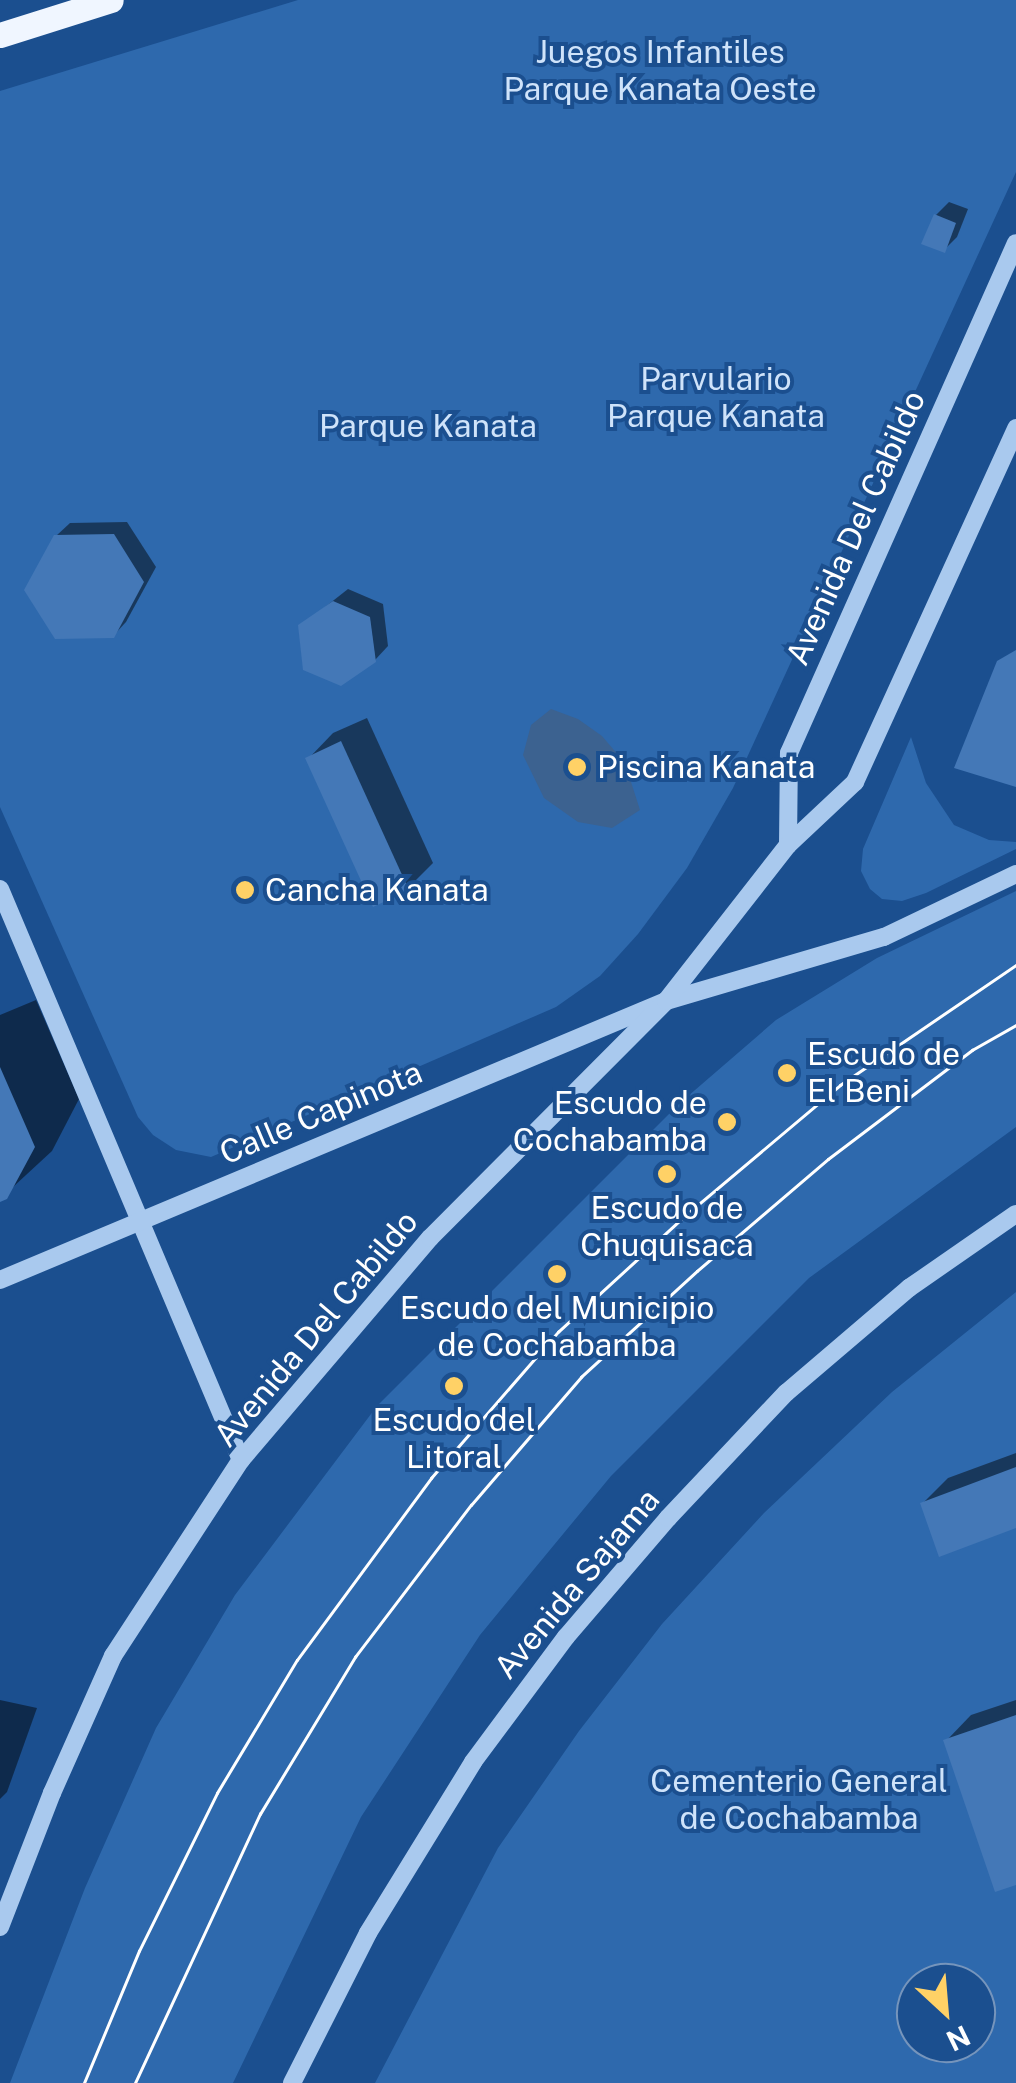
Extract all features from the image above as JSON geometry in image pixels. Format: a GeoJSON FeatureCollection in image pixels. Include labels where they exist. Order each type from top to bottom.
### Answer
{"type":"FeatureCollection","features":[{"type":"Feature","properties":{"kind":"main road"},"geometry":{"type":"LineString","coordinates":[[0,35],[111,0]]}},
{"type":"Feature","properties":{"kind":"street","name":"Avenida Del Cabildo"},"geometry":{"type":"LineString","coordinates":[[788,845],[789,753],[1016,242]]}},
{"type":"Feature","properties":{"kind":"street","name":"Avenida Del Cabildo"},"geometry":{"type":"LineString","coordinates":[[0,1927],[52,1792],[113,1656],[241,1460],[430,1238],[666,1001],[788,845],[855,782],[1016,428]]}},
{"type":"Feature","properties":{"kind":"street"},"geometry":{"type":"LineString","coordinates":[[666,1001],[884,937],[1016,874]]}},
{"type":"Feature","properties":{"kind":"street"},"geometry":{"type":"LineString","coordinates":[[0,888],[241,1460]]}},
{"type":"Feature","properties":{"kind":"street","name":"Calle Capinota"},"geometry":{"type":"LineString","coordinates":[[0,1280],[666,1001]]}},
{"type":"Feature","properties":{"kind":"street","name":"Avenida Sajama"},"geometry":{"type":"LineString","coordinates":[[292,2083],[368,1933],[473,1762],[566,1637],[668,1518],[786,1393],[909,1288],[1016,1214]]}},
{"type":"Feature","properties":{"kind":"green space","name":"Parque Kanata"},"geometry":{"type":"Polygon","coordinates":[[[298,0],[1016,0],[1016,172],[733,788],[687,868],[638,934],[600,976],[556,1007],[211,1157],[176,1150],[153,1135],[138,1117],[0,807],[0,91],[298,0]]]}},
{"type":"Feature","properties":{"kind":"green space"},"geometry":{"type":"Polygon","coordinates":[[[911,737],[926,783],[954,825],[989,840],[1016,842],[1016,849],[926,893],[902,901],[882,899],[870,889],[861,871],[863,849],[911,737]]]}},
{"type":"Feature","properties":{"kind":"green space"},"geometry":{"type":"Polygon","coordinates":[[[1016,891],[1016,1127],[809,1278],[611,1476],[480,1635],[361,1817],[233,2083],[10,2083],[85,1888],[156,1728],[235,1595],[377,1406],[680,1103],[776,1020],[877,958],[1016,891]]]}},
{"type":"Feature","properties":{"kind":"green space","name":"Cementerio General de Cochabamba"},"geometry":{"type":"Polygon","coordinates":[[[1016,1292],[1016,2083],[375,2083],[498,1848],[579,1731],[662,1624],[764,1513],[892,1392],[1016,1292]]]}},
{"type":"Feature","properties":{"kind":"shaded area","name":"Piscina Kanata"},"geometry":{"type":"Polygon","coordinates":[[[551,709],[578,719],[602,736],[625,763],[640,810],[612,828],[578,822],[544,798],[523,755],[531,725],[551,709]]]}},
{"type":"Feature","properties":{"kind":"building"},"geometry":{"type":"Polygon","coordinates":[[[934,214],[956,223],[945,253],[921,244],[934,214]]]}},
{"type":"Feature","properties":{"kind":"building"},"geometry":{"type":"Polygon","coordinates":[[[114,534],[144,582],[114,638],[55,639],[24,590],[54,535],[114,534]]]}},
{"type":"Feature","properties":{"kind":"building"},"geometry":{"type":"Polygon","coordinates":[[[333,601],[370,617],[376,662],[341,686],[303,670],[298,625],[333,601]]]}},
{"type":"Feature","properties":{"kind":"building"},"geometry":{"type":"Polygon","coordinates":[[[1016,650],[1016,787],[954,768],[997,661],[1016,650]]]}},
{"type":"Feature","properties":{"kind":"building"},"geometry":{"type":"Polygon","coordinates":[[[341,741],[409,890],[373,907],[305,758],[341,741]]]}},
{"type":"Feature","properties":{"kind":"building"},"geometry":{"type":"Polygon","coordinates":[[[0,1067],[35,1147],[7,1199],[0,1202],[0,1067]]]}},
{"type":"Feature","properties":{"kind":"building"},"geometry":{"type":"Polygon","coordinates":[[[1016,1467],[1016,1528],[939,1557],[920,1503],[1016,1467]]]}},
{"type":"Feature","properties":{"kind":"building"},"geometry":{"type":"Polygon","coordinates":[[[1016,1715],[1016,1885],[995,1892],[943,1740],[1016,1715]]]}},
{"type":"Feature","properties":{"kind":"tram line"},"geometry":{"type":"LineString","coordinates":[[84,2083],[139,1951],[217,1793],[297,1660],[431,1478],[558,1332],[687,1214],[840,1085],[1016,965]]}},
{"type":"Feature","properties":{"kind":"tram line"},"geometry":{"type":"LineString","coordinates":[[135,2083],[260,1814],[355,1657],[471,1505],[581,1377],[697,1271],[828,1159],[972,1050],[1016,1025]]}},
{"type":"Feature","properties":{"kind":"place","name":"Piscina Kanata"},"geometry":{"type":"Point","coordinates":[577,767]}},
{"type":"Feature","properties":{"kind":"place","name":"Cancha Kanata"},"geometry":{"type":"Point","coordinates":[245,890]}},
{"type":"Feature","properties":{"kind":"place","name":"Escudo de El Beni"},"geometry":{"type":"Point","coordinates":[787,1073]}},
{"type":"Feature","properties":{"kind":"place","name":"Escudo de Cochabamba"},"geometry":{"type":"Point","coordinates":[727,1122]}},
{"type":"Feature","properties":{"kind":"place","name":"Escudo de Chuquisaca"},"geometry":{"type":"Point","coordinates":[667,1174]}},
{"type":"Feature","properties":{"kind":"place","name":"Escudo del Municipio de Cochabamba"},"geometry":{"type":"Point","coordinates":[557,1274]}},
{"type":"Feature","properties":{"kind":"place","name":"Escudo del Litoral"},"geometry":{"type":"Point","coordinates":[454,1386]}},
{"type":"Feature","properties":{"kind":"park label","name":"Juegos Infantiles Parque Kanata Oeste"},"geometry":{"type":"Point","coordinates":[660,72]}},
{"type":"Feature","properties":{"kind":"park label","name":"Parvulario Parque Kanata"},"geometry":{"type":"Point","coordinates":[716,398]}}]}
